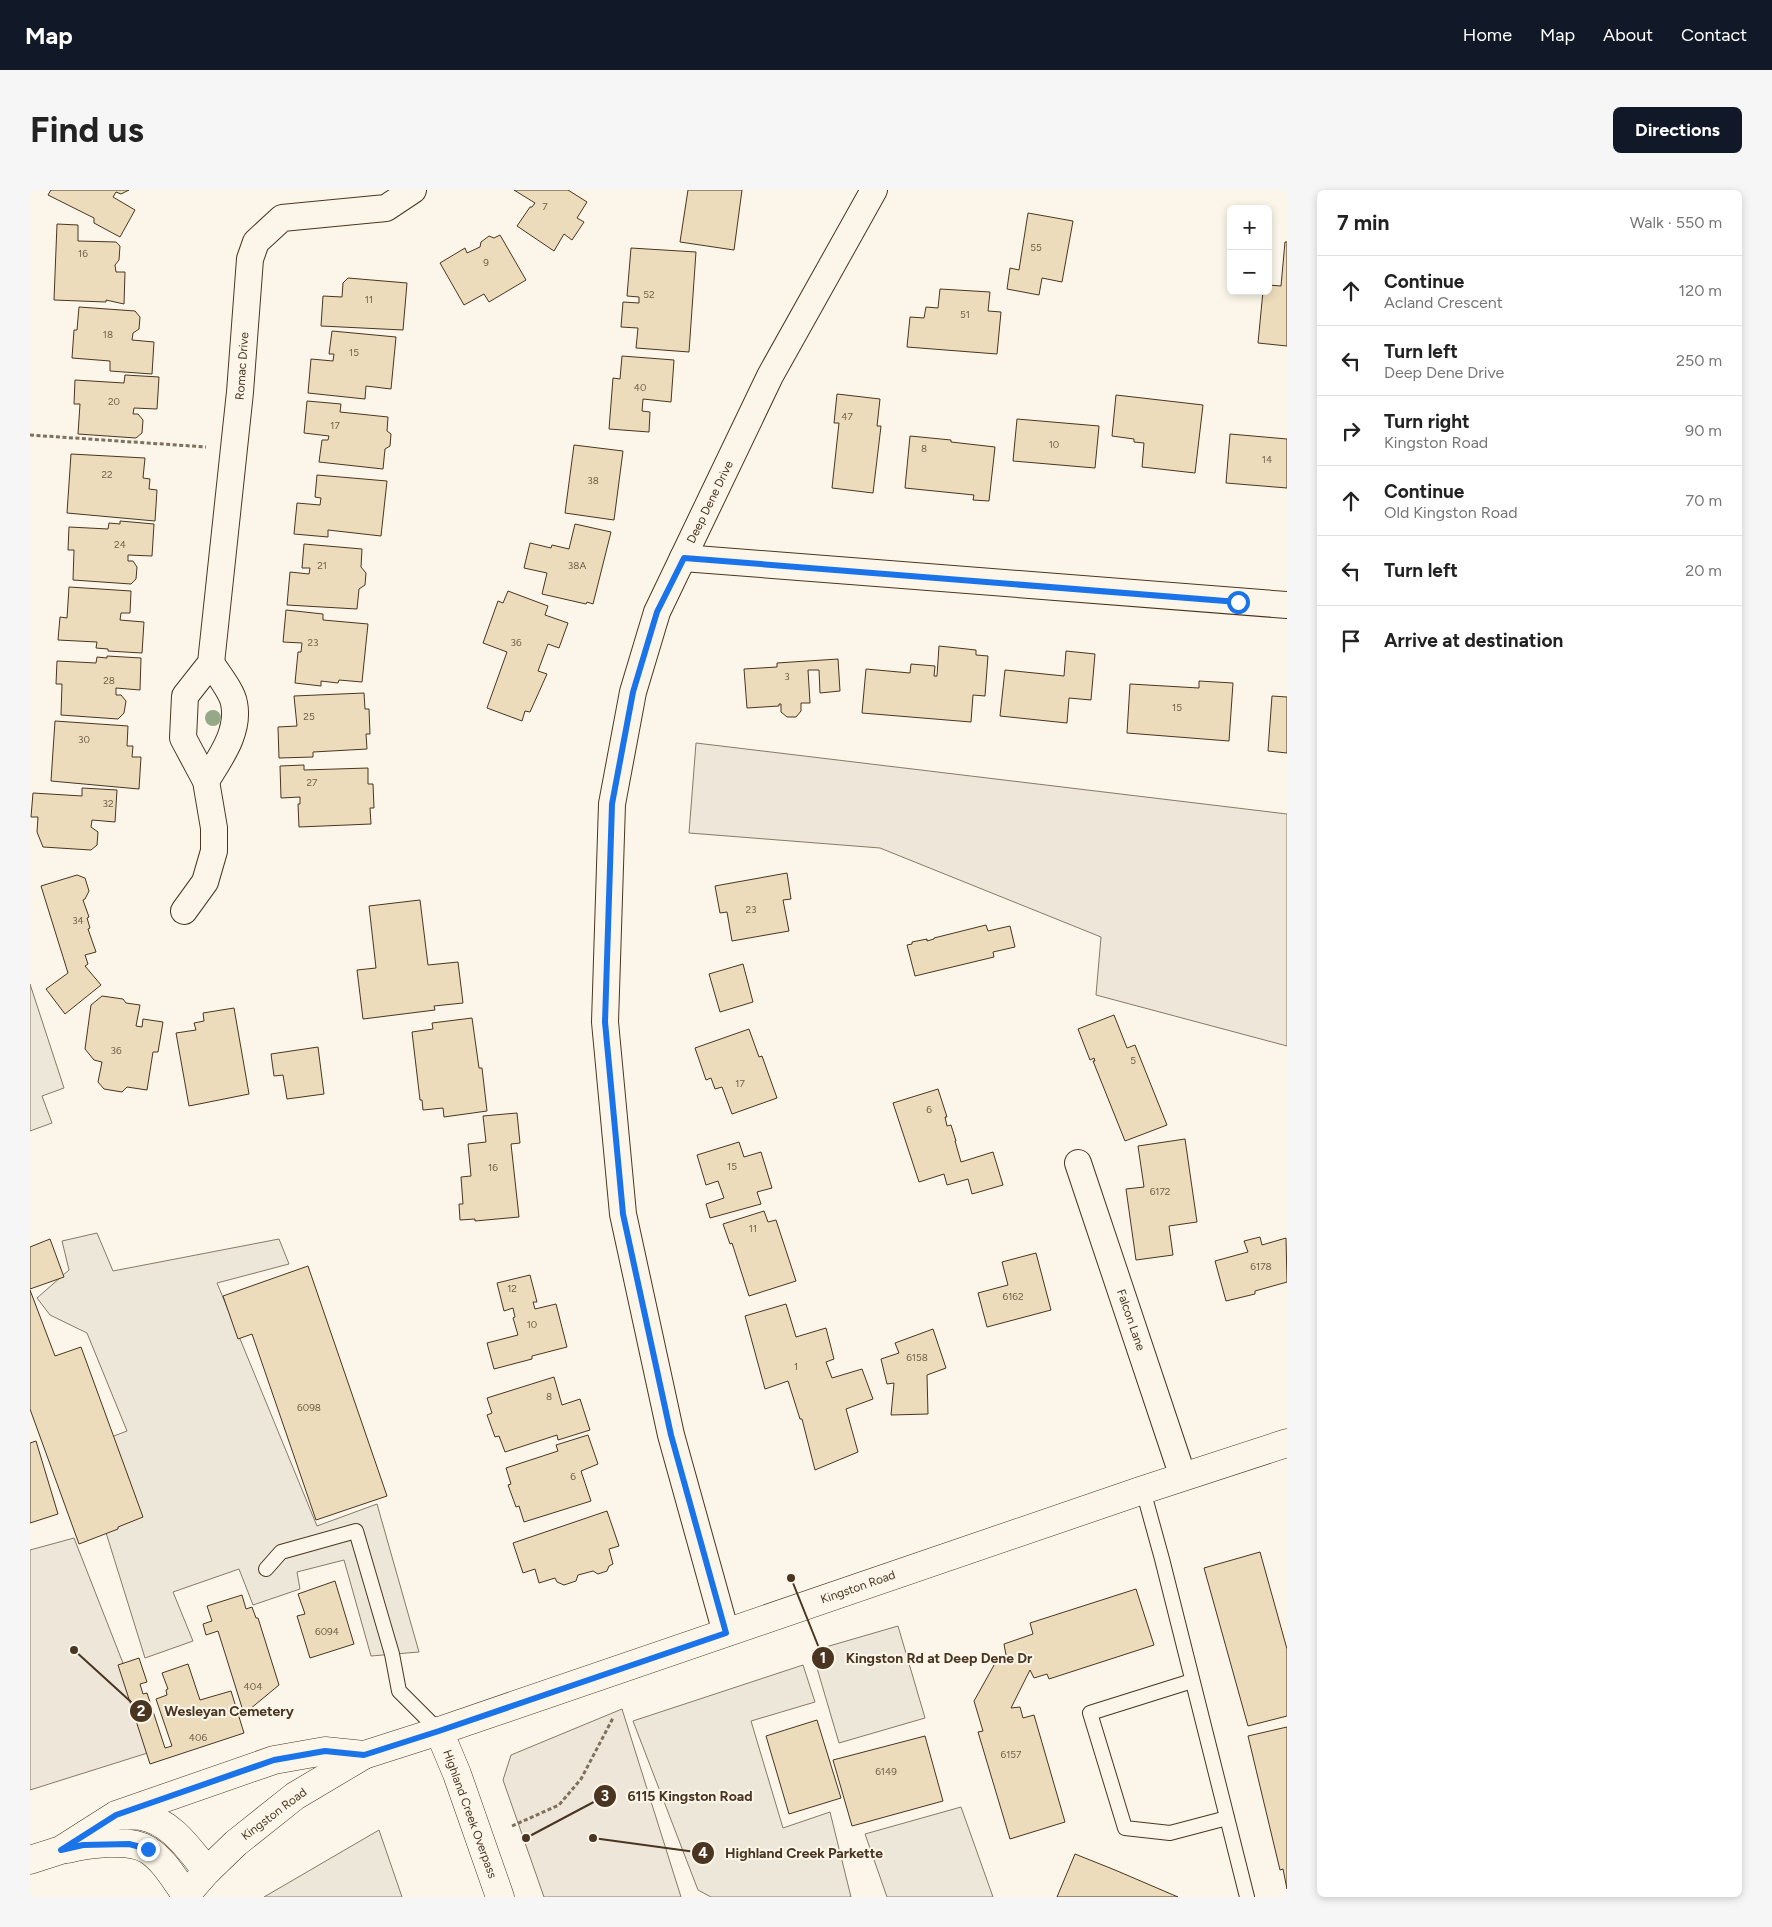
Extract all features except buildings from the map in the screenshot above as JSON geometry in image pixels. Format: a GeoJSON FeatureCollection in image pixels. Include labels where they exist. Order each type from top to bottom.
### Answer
{"type":"FeatureCollection","features":[{"type":"Feature","properties":{"kind":"street","name":"Romac Drive"},"geometry":{"type":"LineString","coordinates":[[211,663],[240,392],[248,277],[250,259],[256,242],[282,218],[386,208],[413,190]]}},
{"type":"Feature","properties":{"kind":"street","name":"Deep Dene Drive"},"geometry":{"type":"LineString","coordinates":[[726,1633],[671,1435],[623,1214],[605,1022],[612,804],[633,692],[657,612],[770,376],[874,190]]}},
{"type":"Feature","properties":{"kind":"street"},"geometry":{"type":"LineString","coordinates":[[684,558],[1287,605]]}},
{"type":"Feature","properties":{"kind":"street"},"geometry":{"type":"LineString","coordinates":[[184,911],[205,882],[214,851],[214,828],[206,781],[183,738],[184,696],[211,663],[234,702],[235,721],[228,743],[206,781]]}},
{"type":"Feature","properties":{"kind":"street","name":"Falcon Lane"},"geometry":{"type":"LineString","coordinates":[[1078,1163],[1183,1477]]}},
{"type":"Feature","properties":{"kind":"street","name":"Kingston Road"},"geometry":{"type":"LineString","coordinates":[[185,1896],[236,1843],[294,1796],[364,1755],[1287,1442]]}},
{"type":"Feature","properties":{"kind":"street","name":"Highland Creek Overpass"},"geometry":{"type":"LineString","coordinates":[[439,1731],[457,1774],[500,1897]]}},
{"type":"Feature","properties":{"kind":"street"},"geometry":{"type":"LineString","coordinates":[[61,1850],[116,1815],[274,1760],[325,1751],[364,1755]]}},
{"type":"Feature","properties":{"kind":"street"},"geometry":{"type":"LineString","coordinates":[[116,1815],[141,1816],[169,1828],[186,1844],[207,1871]]}},
{"type":"Feature","properties":{"kind":"street"},"geometry":{"type":"LineString","coordinates":[[30,1860],[83,1845],[129,1844],[148,1849],[163,1864],[185,1896]]}},
{"type":"Feature","properties":{"kind":"lane"},"geometry":{"type":"LineString","coordinates":[[1142,1490],[1247,1897]]}},
{"type":"Feature","properties":{"kind":"lane"},"geometry":{"type":"LineString","coordinates":[[266,1569],[281,1552],[356,1531],[392,1654],[399,1691],[439,1731]]}},
{"type":"Feature","properties":{"kind":"lane"},"geometry":{"type":"LineString","coordinates":[[1192,1681],[1090,1713],[1125,1828],[1170,1834],[1227,1818]]}},
{"type":"Feature","properties":{"kind":"path"},"geometry":{"type":"LineString","coordinates":[[30,436],[194,446]]}},
{"type":"Feature","properties":{"kind":"path"},"geometry":{"type":"LineString","coordinates":[[512,1826],[559,1805],[581,1779],[613,1718]]}},
{"type":"Feature","properties":{"kind":"shaded area"},"geometry":{"type":"Polygon","coordinates":[[[696,743],[1287,814],[1287,1046],[1096,995],[1101,937],[880,848],[689,833],[696,743]]]}},
{"type":"Feature","properties":{"kind":"shaded area"},"geometry":{"type":"Polygon","coordinates":[[[30,984],[64,1088],[42,1096],[52,1123],[30,1131],[30,984]]]}},
{"type":"Feature","properties":{"kind":"shaded area"},"geometry":{"type":"Polygon","coordinates":[[[97,1233],[113,1271],[279,1239],[289,1264],[217,1283],[317,1526],[377,1504],[419,1652],[371,1656],[344,1560],[297,1572],[300,1589],[253,1605],[239,1569],[173,1592],[193,1641],[145,1658],[80,1449],[127,1431],[87,1333],[50,1315],[37,1298],[69,1270],[62,1241],[97,1233]]]}},
{"type":"Feature","properties":{"kind":"shaded area"},"geometry":{"type":"Polygon","coordinates":[[[74,1538],[157,1750],[30,1790],[30,1550],[74,1538]]]}},
{"type":"Feature","properties":{"kind":"shaded area"},"geometry":{"type":"Polygon","coordinates":[[[898,1626],[925,1718],[839,1743],[812,1651],[898,1626]]]}},
{"type":"Feature","properties":{"kind":"shaded area"},"geometry":{"type":"Polygon","coordinates":[[[803,1665],[815,1702],[751,1721],[783,1828],[830,1812],[851,1897],[711,1897],[698,1890],[633,1721],[803,1665]]]}},
{"type":"Feature","properties":{"kind":"shaded area"},"geometry":{"type":"Polygon","coordinates":[[[622,1709],[681,1897],[544,1897],[503,1780],[511,1755],[622,1709]]]}},
{"type":"Feature","properties":{"kind":"shaded area"},"geometry":{"type":"Polygon","coordinates":[[[961,1807],[993,1897],[887,1897],[865,1834],[961,1807]]]}},
{"type":"Feature","properties":{"kind":"shaded area"},"geometry":{"type":"Polygon","coordinates":[[[379,1830],[402,1897],[264,1897],[379,1830]]]}},
{"type":"Feature","properties":{"kind":"place","name":"Kingston Rd at Deep Dene Dr"},"geometry":{"type":"Point","coordinates":[791,1578]}},
{"type":"Feature","properties":{"kind":"place","name":"Wesleyan Cemetery"},"geometry":{"type":"Point","coordinates":[74,1650]}},
{"type":"Feature","properties":{"kind":"place","name":"6115 Kingston Road"},"geometry":{"type":"Point","coordinates":[526,1838]}},
{"type":"Feature","properties":{"kind":"place","name":"Highland Creek Parkette"},"geometry":{"type":"Point","coordinates":[593,1838]}},
{"type":"Feature","properties":{"kind":"route"},"geometry":{"type":"LineString","coordinates":[[148,1849],[129,1844],[83,1845],[61,1850],[116,1815],[274,1760],[325,1751],[364,1755],[726,1633],[671,1435],[623,1214],[605,1022],[612,804],[633,692],[657,612],[684,558],[1238,602]]}}]}
